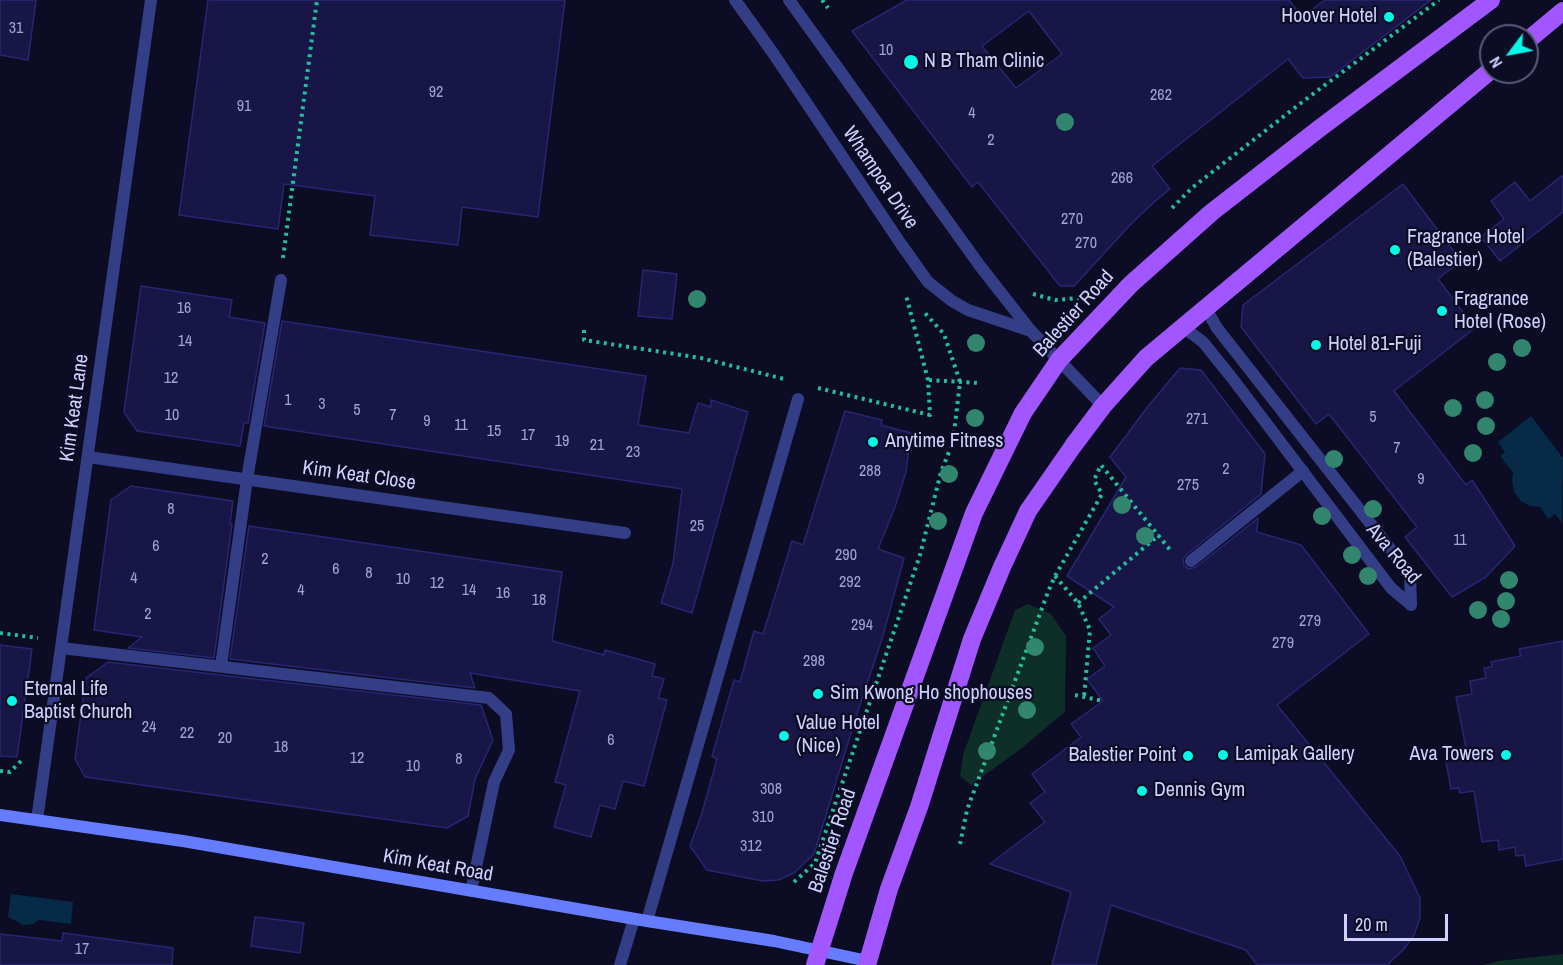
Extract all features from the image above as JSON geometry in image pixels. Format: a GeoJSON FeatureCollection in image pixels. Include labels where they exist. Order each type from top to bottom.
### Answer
{"type":"FeatureCollection","features":[{"type":"Feature","properties":{"kind":"main road","name":"Balestier Road"},"geometry":{"type":"LineString","coordinates":[[817,958],[844,873],[974,513],[1023,413],[1059,360],[1131,284],[1212,212],[1491,0]]}},
{"type":"Feature","properties":{"kind":"main road"},"geometry":{"type":"LineString","coordinates":[[1539,31],[1563,11]]}},
{"type":"Feature","properties":{"kind":"main road"},"geometry":{"type":"LineString","coordinates":[[868,963],[889,889],[919,807],[972,639],[1028,511],[1102,406],[1146,358],[1479,80]]}},
{"type":"Feature","properties":{"kind":"street","name":"Kim Keat Lane"},"geometry":{"type":"LineString","coordinates":[[36,820],[151,0]]}},
{"type":"Feature","properties":{"kind":"street","name":"Whampoa Drive"},"geometry":{"type":"LineString","coordinates":[[735,0],[928,282],[952,301],[968,310],[1031,330]]}},
{"type":"Feature","properties":{"kind":"street","name":"Whampoa Drive"},"geometry":{"type":"LineString","coordinates":[[789,0],[980,266],[1031,330],[1102,406]]}},
{"type":"Feature","properties":{"kind":"street"},"geometry":{"type":"LineString","coordinates":[[221,666],[247,479],[281,280]]}},
{"type":"Feature","properties":{"kind":"street","name":"Ava Road"},"geometry":{"type":"LineString","coordinates":[[1183,327],[1203,342],[1391,588],[1411,605],[1410,574],[1217,328],[1205,307]]}},
{"type":"Feature","properties":{"kind":"street"},"geometry":{"type":"LineString","coordinates":[[647,921],[798,399]]}},
{"type":"Feature","properties":{"kind":"street","name":"Kim Keat Close"},"geometry":{"type":"LineString","coordinates":[[88,457],[625,533]]}},
{"type":"Feature","properties":{"kind":"street"},"geometry":{"type":"LineString","coordinates":[[1191,561],[1303,471]]}},
{"type":"Feature","properties":{"kind":"street"},"geometry":{"type":"LineString","coordinates":[[61,644],[489,698],[506,714],[509,750],[494,782],[471,891]]}},
{"type":"Feature","properties":{"kind":"street","name":"Kim Keat Road"},"geometry":{"type":"LineString","coordinates":[[0,815],[172,840],[774,941],[817,958],[868,963]]}},
{"type":"Feature","properties":{"kind":"street"},"geometry":{"type":"LineString","coordinates":[[620,965],[634,919]]}},
{"type":"Feature","properties":{"kind":"path"},"geometry":{"type":"LineString","coordinates":[[281,280],[317,0]]}},
{"type":"Feature","properties":{"kind":"path"},"geometry":{"type":"LineString","coordinates":[[584,330],[584,340],[701,358],[930,415],[928,380],[906,294]]}},
{"type":"Feature","properties":{"kind":"path"},"geometry":{"type":"LineString","coordinates":[[928,380],[979,383]]}},
{"type":"Feature","properties":{"kind":"path"},"geometry":{"type":"LineString","coordinates":[[794,882],[815,863],[920,555],[941,472],[953,442],[960,382]]}},
{"type":"Feature","properties":{"kind":"path"},"geometry":{"type":"LineString","coordinates":[[798,399],[801,384]]}},
{"type":"Feature","properties":{"kind":"path"},"geometry":{"type":"LineString","coordinates":[[960,844],[967,810],[1055,576],[1102,494],[1094,480],[1101,465],[1184,568],[1191,561]]}},
{"type":"Feature","properties":{"kind":"path"},"geometry":{"type":"LineString","coordinates":[[1078,603],[1159,535]]}},
{"type":"Feature","properties":{"kind":"path"},"geometry":{"type":"LineString","coordinates":[[1055,576],[1078,603],[1090,630],[1084,697]]}},
{"type":"Feature","properties":{"kind":"path"},"geometry":{"type":"LineString","coordinates":[[0,633],[61,644]]}},
{"type":"Feature","properties":{"kind":"path"},"geometry":{"type":"LineString","coordinates":[[1076,694],[1103,701]]}},
{"type":"Feature","properties":{"kind":"green space"},"geometry":{"type":"Polygon","coordinates":[[[1028,604],[1051,614],[1066,636],[1065,712],[1018,751],[971,785],[960,776],[963,755],[1015,610],[1028,604]]]}},
{"type":"Feature","properties":{"kind":"green space"},"geometry":{"type":"Polygon","coordinates":[[[1563,954],[1563,965],[1483,965],[1498,961],[1563,954]]]}},
{"type":"Feature","properties":{"kind":"water"},"geometry":{"type":"Polygon","coordinates":[[[1531,416],[1563,458],[1562,523],[1555,514],[1548,519],[1540,507],[1530,506],[1521,501],[1514,492],[1513,472],[1500,456],[1505,452],[1498,442],[1531,416]]]}},
{"type":"Feature","properties":{"kind":"water"},"geometry":{"type":"Polygon","coordinates":[[[11,894],[73,902],[71,924],[39,920],[33,924],[23,925],[8,917],[11,894]]]}},
{"type":"Feature","properties":{"kind":"building"},"geometry":{"type":"Polygon","coordinates":[[[0,0],[36,0],[28,60],[0,55],[0,0]]]}},
{"type":"Feature","properties":{"kind":"building"},"geometry":{"type":"Polygon","coordinates":[[[208,0],[565,0],[538,217],[462,207],[458,245],[370,235],[375,196],[284,184],[278,229],[179,215],[208,0]]]}},
{"type":"Feature","properties":{"kind":"building"},"geometry":{"type":"Polygon","coordinates":[[[907,0],[1289,0],[1302,17],[1325,0],[1431,0],[1330,77],[1303,78],[1288,59],[1152,166],[1170,189],[1131,224],[1074,286],[1060,286],[978,182],[972,187],[852,31],[907,0]],[[1029,11],[982,46],[1016,88],[1062,54],[1029,11]]]}},
{"type":"Feature","properties":{"kind":"building"},"geometry":{"type":"Polygon","coordinates":[[[1563,175],[1563,212],[1500,261],[1481,237],[1504,219],[1491,201],[1515,182],[1530,201],[1563,175]]]}},
{"type":"Feature","properties":{"kind":"building"},"geometry":{"type":"Polygon","coordinates":[[[1403,184],[1461,261],[1438,279],[1475,328],[1394,391],[1466,485],[1472,480],[1515,546],[1486,577],[1452,597],[1405,537],[1417,527],[1329,414],[1316,424],[1241,327],[1243,305],[1403,184]]]}},
{"type":"Feature","properties":{"kind":"building"},"geometry":{"type":"Polygon","coordinates":[[[643,270],[677,274],[672,319],[638,316],[643,270]]]}},
{"type":"Feature","properties":{"kind":"building"},"geometry":{"type":"Polygon","coordinates":[[[141,286],[232,300],[229,317],[265,323],[248,423],[244,423],[240,446],[137,431],[124,412],[141,286]]]}},
{"type":"Feature","properties":{"kind":"building"},"geometry":{"type":"Polygon","coordinates":[[[282,321],[646,376],[638,425],[689,433],[698,403],[711,407],[711,400],[748,412],[692,613],[661,603],[673,564],[682,489],[264,426],[282,321]]]}},
{"type":"Feature","properties":{"kind":"building","name":"Balestier Point"},"geometry":{"type":"Polygon","coordinates":[[[1180,368],[1201,370],[1265,454],[1261,494],[1186,555],[1183,559],[1184,566],[1189,569],[1196,567],[1258,518],[1257,532],[1301,545],[1369,634],[1277,705],[1400,856],[1420,898],[1420,918],[1414,935],[1404,949],[1387,965],[1257,965],[1246,950],[1111,905],[1096,965],[1052,965],[1071,892],[990,864],[1045,822],[1030,803],[1045,792],[1032,774],[1081,737],[1071,724],[1103,701],[1087,679],[1105,666],[1093,648],[1111,635],[1099,619],[1114,607],[1067,576],[1126,477],[1110,457],[1180,368]]]}},
{"type":"Feature","properties":{"kind":"building"},"geometry":{"type":"Polygon","coordinates":[[[845,411],[882,420],[881,425],[911,433],[906,472],[878,549],[904,558],[882,639],[814,854],[794,873],[778,880],[763,881],[707,870],[690,846],[717,759],[712,756],[734,680],[740,682],[754,631],[763,634],[792,541],[803,545],[845,411]]]}},
{"type":"Feature","properties":{"kind":"building"},"geometry":{"type":"Polygon","coordinates":[[[131,486],[233,501],[214,658],[128,648],[142,637],[94,630],[111,500],[131,486]]]}},
{"type":"Feature","properties":{"kind":"building"},"geometry":{"type":"Polygon","coordinates":[[[249,526],[562,572],[552,641],[604,655],[605,650],[655,664],[652,676],[664,679],[658,698],[667,700],[644,786],[623,781],[615,809],[600,805],[591,837],[554,827],[566,785],[555,782],[580,691],[470,673],[475,688],[230,659],[249,526]]]}},
{"type":"Feature","properties":{"kind":"building","name":"Ava Towers"},"geometry":{"type":"Polygon","coordinates":[[[1563,641],[1563,859],[1526,866],[1524,855],[1516,856],[1515,847],[1499,850],[1498,840],[1482,842],[1474,791],[1460,793],[1459,788],[1451,789],[1445,756],[1453,754],[1453,750],[1466,748],[1456,697],[1472,694],[1470,681],[1486,678],[1484,668],[1492,667],[1491,662],[1521,656],[1519,649],[1563,641]]]}},
{"type":"Feature","properties":{"kind":"building","name":"Eternal Life Baptist Church"},"geometry":{"type":"Polygon","coordinates":[[[0,645],[32,649],[17,757],[0,756],[0,645]]]}},
{"type":"Feature","properties":{"kind":"building"},"geometry":{"type":"Polygon","coordinates":[[[108,662],[481,705],[493,740],[475,779],[468,816],[447,828],[85,777],[75,759],[86,678],[108,662]]]}},
{"type":"Feature","properties":{"kind":"building"},"geometry":{"type":"Polygon","coordinates":[[[255,917],[304,923],[300,953],[251,946],[255,917]]]}},
{"type":"Feature","properties":{"kind":"building"},"geometry":{"type":"Polygon","coordinates":[[[63,933],[173,948],[172,965],[0,965],[0,934],[62,941],[63,933]]]}},
{"type":"Feature","properties":{"kind":"place","name":"Hoover Hotel"},"geometry":{"type":"Point","coordinates":[1389,17]}},
{"type":"Feature","properties":{"kind":"place","name":"N B Tham Clinic"},"geometry":{"type":"Point","coordinates":[911,62]}},
{"type":"Feature","properties":{"kind":"place","name":"Fragrance Hotel (Balestier)"},"geometry":{"type":"Point","coordinates":[1395,250]}},
{"type":"Feature","properties":{"kind":"place","name":"Fragrance Hotel (Rose)"},"geometry":{"type":"Point","coordinates":[1442,311]}},
{"type":"Feature","properties":{"kind":"place","name":"Hotel 81-Fuji"},"geometry":{"type":"Point","coordinates":[1316,345]}},
{"type":"Feature","properties":{"kind":"place","name":"Anytime Fitness"},"geometry":{"type":"Point","coordinates":[873,442]}},
{"type":"Feature","properties":{"kind":"place","name":"Sim Kwong Ho shophouses"},"geometry":{"type":"Point","coordinates":[818,694]}},
{"type":"Feature","properties":{"kind":"place","name":"Eternal Life Baptist Church"},"geometry":{"type":"Point","coordinates":[12,701]}},
{"type":"Feature","properties":{"kind":"place","name":"Value Hotel (Nice)"},"geometry":{"type":"Point","coordinates":[784,736]}},
{"type":"Feature","properties":{"kind":"place","name":"Lamipak Gallery"},"geometry":{"type":"Point","coordinates":[1223,755]}},
{"type":"Feature","properties":{"kind":"place","name":"Ava Towers"},"geometry":{"type":"Point","coordinates":[1506,755]}},
{"type":"Feature","properties":{"kind":"place","name":"Balestier Point"},"geometry":{"type":"Point","coordinates":[1188,756]}},
{"type":"Feature","properties":{"kind":"place","name":"Dennis Gym"},"geometry":{"type":"Point","coordinates":[1142,791]}}]}
